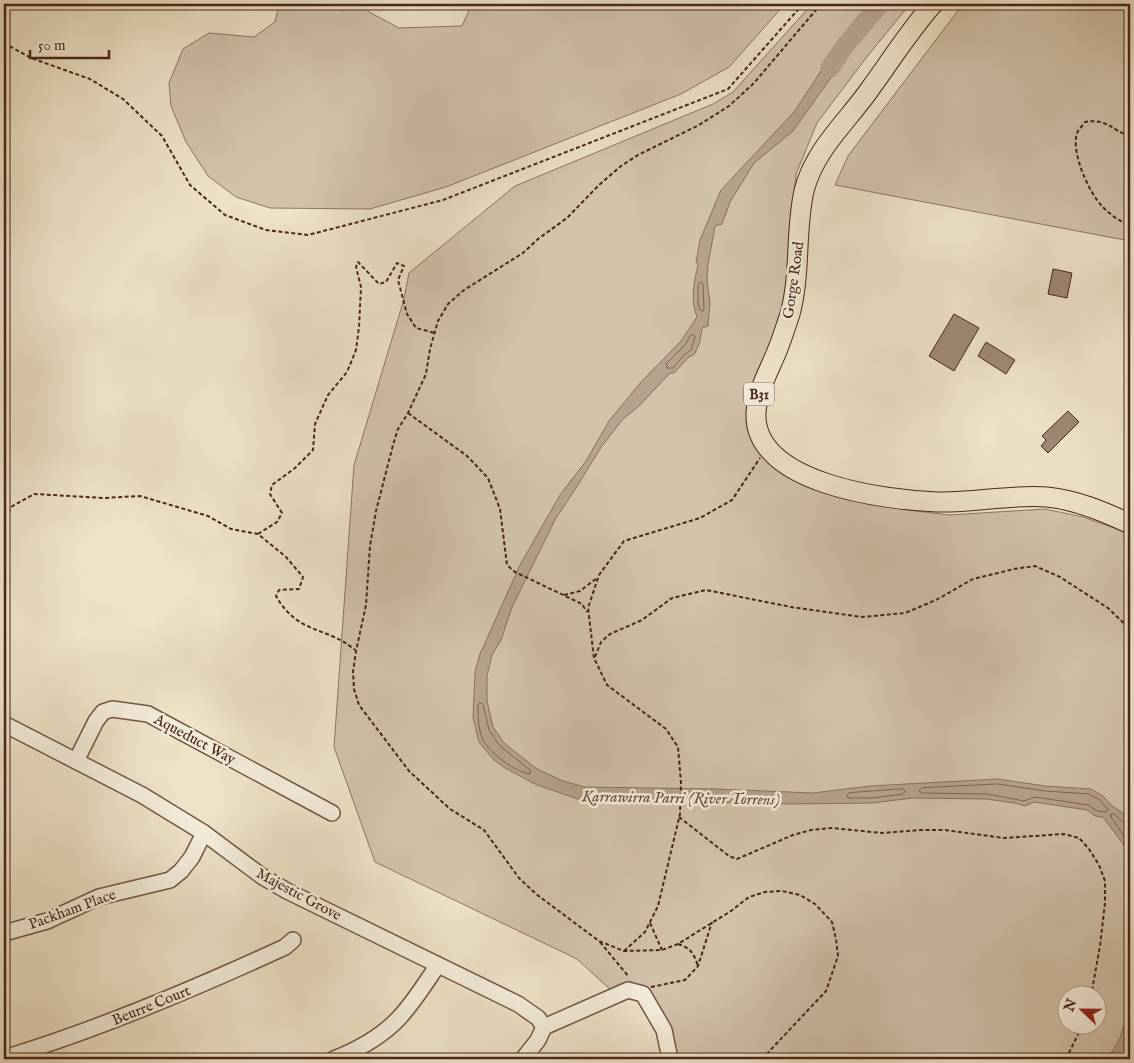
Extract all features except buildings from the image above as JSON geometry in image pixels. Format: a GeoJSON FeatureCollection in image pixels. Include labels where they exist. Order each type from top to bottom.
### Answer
{"type":"FeatureCollection","features":[{"type":"Feature","properties":{"kind":"main road","name":"Gorge Road"},"geometry":{"type":"LineString","coordinates":[[933,4],[920,19],[869,91],[828,142],[807,181],[802,203],[796,281],[790,312],[778,348],[760,391],[756,413],[760,437],[776,458],[793,470],[815,479],[876,495],[937,502],[967,502],[1026,496],[1047,497],[1068,500],[1130,524]]}},
{"type":"Feature","properties":{"kind":"street","name":"Aqueduct Way"},"geometry":{"type":"LineString","coordinates":[[76,761],[96,721],[103,712],[112,709],[148,714],[332,813]]}},
{"type":"Feature","properties":{"kind":"street","name":"Majestic Grove"},"geometry":{"type":"LineString","coordinates":[[4,724],[142,795],[204,833],[263,877],[518,1004],[538,1018],[544,1027]]}},
{"type":"Feature","properties":{"kind":"street","name":"Packham Place"},"geometry":{"type":"LineString","coordinates":[[4,933],[47,921],[99,897],[170,880],[192,857],[204,833]]}},
{"type":"Feature","properties":{"kind":"street","name":"Beurre Court"},"geometry":{"type":"LineString","coordinates":[[4,1058],[61,1040],[215,979],[286,947],[293,940]]}},
{"type":"Feature","properties":{"kind":"street"},"geometry":{"type":"LineString","coordinates":[[334,1059],[375,1038],[399,1018],[438,965]]}},
{"type":"Feature","properties":{"kind":"street"},"geometry":{"type":"LineString","coordinates":[[523,1059],[538,1040],[544,1027],[628,990],[643,994],[664,1030],[670,1059]]}},
{"type":"Feature","properties":{"kind":"path"},"geometry":{"type":"LineString","coordinates":[[4,42],[32,58],[90,79],[123,99],[162,136],[190,185],[225,215],[266,230],[308,235],[444,200],[728,89],[802,4]]}},
{"type":"Feature","properties":{"kind":"path"},"geometry":{"type":"LineString","coordinates":[[762,1059],[826,991],[833,976],[838,956],[832,922],[815,904],[800,896],[782,891],[765,892],[748,896],[731,911],[678,944],[662,950],[624,951],[600,941],[536,894],[519,878],[484,830],[450,809],[408,771],[359,705],[354,689],[353,672],[366,605],[370,546],[376,511],[395,437],[426,374],[438,322],[448,304],[464,290],[523,253],[538,239],[567,218],[598,185],[621,166],[638,155],[699,125],[729,106],[754,83],[821,4]]}},
{"type":"Feature","properties":{"kind":"path"},"geometry":{"type":"LineString","coordinates":[[1130,136],[1121,133],[1103,121],[1094,120],[1086,122],[1078,132],[1077,147],[1078,160],[1091,192],[1116,219],[1130,226]]}},
{"type":"Feature","properties":{"kind":"path"},"geometry":{"type":"LineString","coordinates":[[258,534],[277,522],[282,513],[270,494],[272,485],[295,468],[312,450],[315,424],[328,395],[347,372],[356,350],[361,287],[356,267],[358,262],[379,284],[386,282],[397,263],[404,266],[398,280],[408,314],[416,328],[435,332]]}},
{"type":"Feature","properties":{"kind":"path"},"geometry":{"type":"LineString","coordinates":[[408,413],[467,456],[488,478],[500,509],[507,565],[515,572],[582,604],[589,614]]}},
{"type":"Feature","properties":{"kind":"path"},"geometry":{"type":"LineString","coordinates":[[624,951],[645,932],[658,906],[680,814],[681,783],[678,747],[666,729],[607,684],[594,658],[588,608],[598,578],[624,541],[700,518],[732,500],[767,448]]}},
{"type":"Feature","properties":{"kind":"path"},"geometry":{"type":"LineString","coordinates":[[4,525],[11,506],[34,494],[103,498],[140,496],[208,516],[232,529],[258,534],[286,557],[303,578],[299,589],[279,590],[276,596],[281,605],[291,616],[310,629],[345,642],[356,651]]}},
{"type":"Feature","properties":{"kind":"path"},"geometry":{"type":"LineString","coordinates":[[594,658],[601,642],[610,634],[642,620],[672,598],[706,590],[791,607],[862,616],[905,613],[936,600],[973,579],[1035,566],[1060,577],[1092,597],[1108,608],[1130,629]]}},
{"type":"Feature","properties":{"kind":"path"},"geometry":{"type":"LineString","coordinates":[[564,595],[580,591],[598,578]]}},
{"type":"Feature","properties":{"kind":"path"},"geometry":{"type":"LineString","coordinates":[[679,817],[729,856],[737,859],[792,835],[811,830],[832,828],[882,833],[945,830],[1004,838],[1064,834],[1078,838],[1089,849],[1099,865],[1105,882],[1105,902],[1100,946],[1093,986]]}},
{"type":"Feature","properties":{"kind":"path"},"geometry":{"type":"LineString","coordinates":[[650,922],[662,950]]}},
{"type":"Feature","properties":{"kind":"path"},"geometry":{"type":"LineString","coordinates":[[600,941],[643,994],[653,985],[670,984],[685,980],[698,966],[712,922]]}},
{"type":"Feature","properties":{"kind":"path"},"geometry":{"type":"LineString","coordinates":[[678,944],[686,947],[694,954],[698,966]]}},
{"type":"Feature","properties":{"kind":"path"},"geometry":{"type":"LineString","coordinates":[[1066,1059],[1077,1036]]}},
{"type":"Feature","properties":{"kind":"shaded area"},"geometry":{"type":"Polygon","coordinates":[[[279,4],[335,4],[343,11],[343,4],[362,4],[369,12],[399,28],[462,26],[472,4],[785,4],[729,67],[681,94],[446,187],[370,209],[270,208],[236,197],[208,176],[186,142],[171,106],[169,83],[183,49],[209,33],[254,37],[275,22],[279,4]]]}},
{"type":"Feature","properties":{"kind":"shaded area"},"geometry":{"type":"Polygon","coordinates":[[[812,4],[910,4],[817,123],[796,174],[791,226],[789,286],[755,432],[833,493],[900,509],[949,515],[1045,509],[1083,517],[1130,535],[1130,1059],[677,1059],[651,994],[613,992],[577,959],[375,862],[334,747],[354,465],[404,299],[409,273],[515,186],[713,104],[733,92],[812,4]]]}},
{"type":"Feature","properties":{"kind":"shaded area"},"geometry":{"type":"Polygon","coordinates":[[[963,4],[1130,4],[1130,241],[835,185],[848,156],[963,4]]]}},
{"type":"Feature","properties":{"kind":"water"},"geometry":{"type":"Polygon","coordinates":[[[844,36],[845,58],[793,131],[754,163],[730,202],[722,224],[715,226],[708,265],[707,280],[710,303],[708,326],[702,328],[700,342],[694,355],[689,357],[674,373],[670,373],[639,406],[622,420],[602,446],[556,518],[512,607],[501,640],[492,655],[487,676],[487,701],[493,727],[504,743],[537,769],[563,781],[585,787],[813,793],[870,786],[998,779],[1045,786],[1091,789],[1103,796],[1111,805],[1124,814],[1130,823],[1130,853],[1103,817],[1095,816],[1087,810],[1034,802],[1025,806],[986,799],[913,798],[872,803],[791,804],[650,800],[618,802],[584,801],[537,785],[505,768],[494,760],[479,742],[473,718],[475,672],[480,654],[520,565],[560,495],[586,461],[609,421],[641,382],[681,341],[697,317],[693,291],[700,240],[721,190],[794,112],[844,36]]]}},
{"type":"Feature","properties":{"kind":"water"},"geometry":{"type":"Polygon","coordinates":[[[1130,1007],[1130,1044],[1121,1059],[1108,1059],[1120,1038],[1130,1007]]]}},
{"type":"Feature","properties":{"kind":"waterway","name":"Karrawirra Parri (River Torrens)"},"geometry":{"type":"LineString","coordinates":[[830,68],[844,47],[880,4]]}}]}
